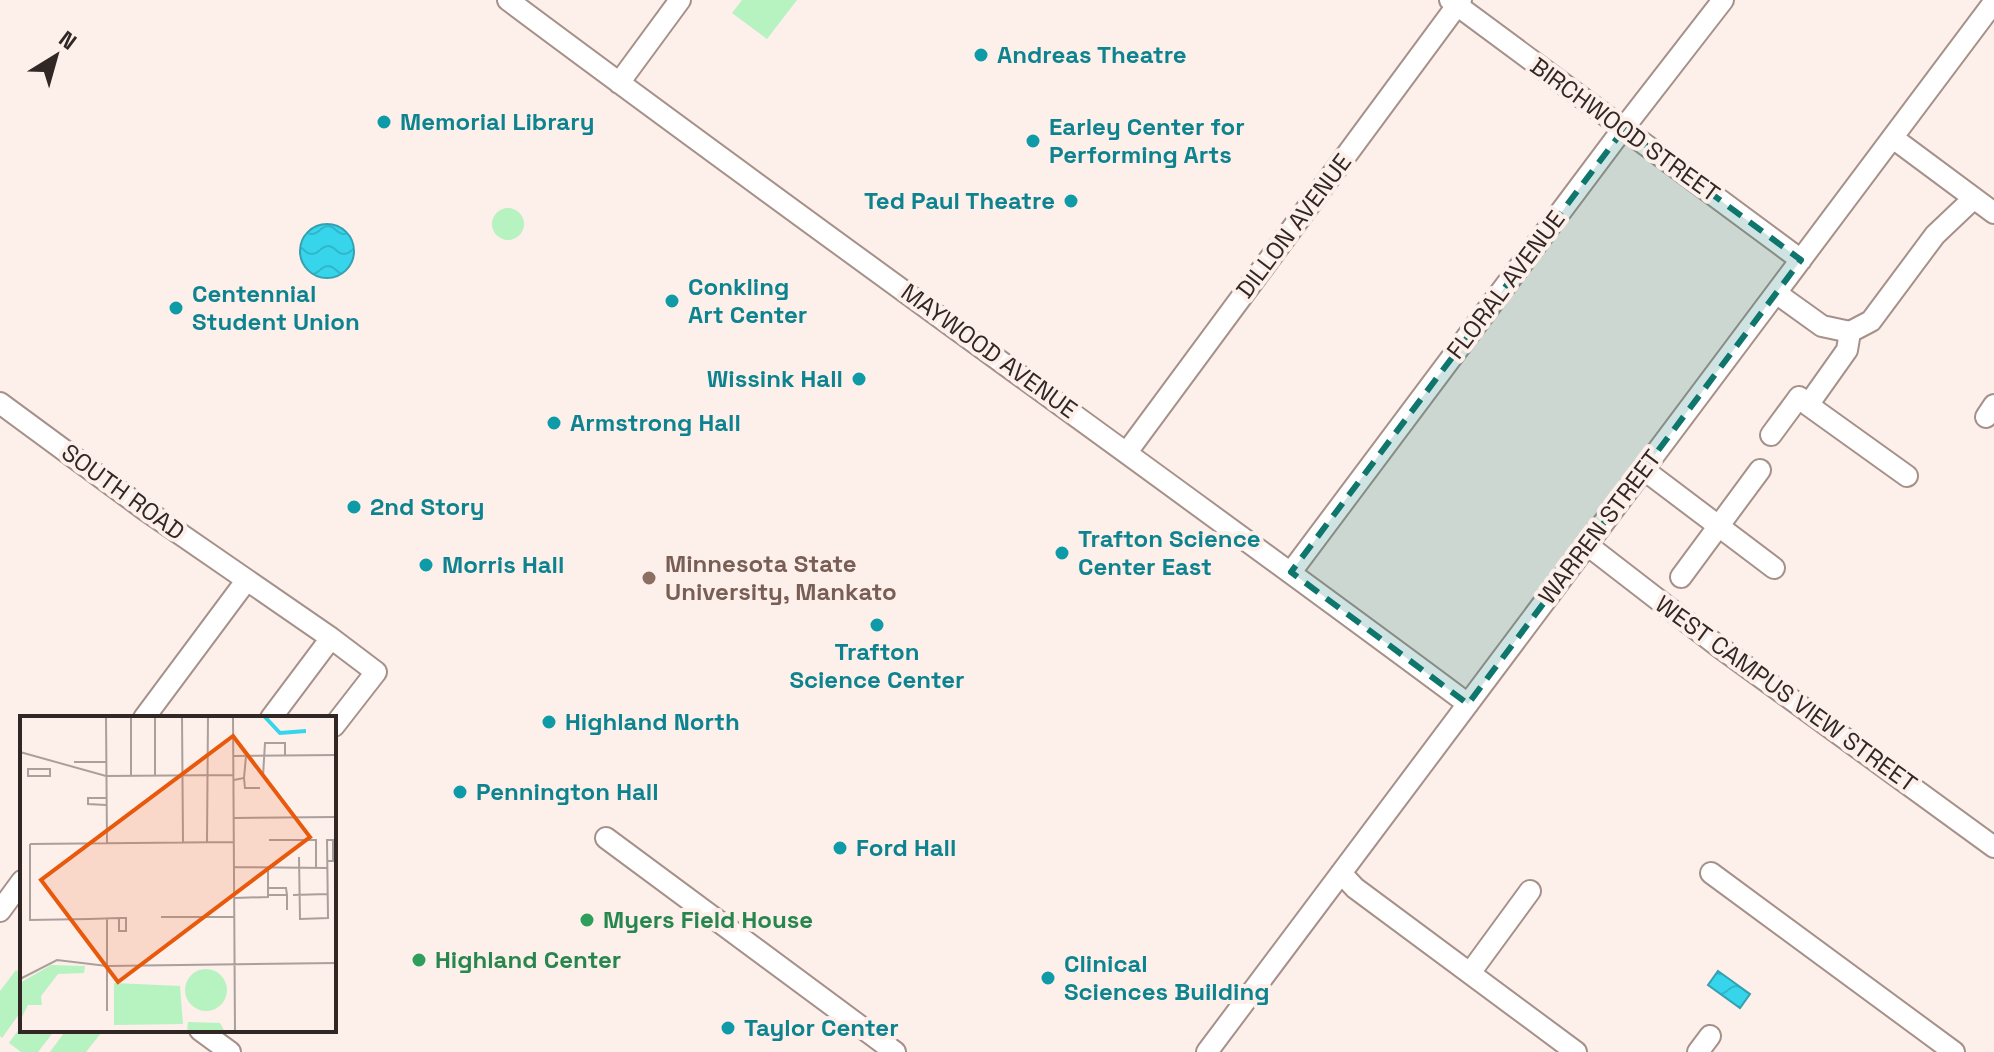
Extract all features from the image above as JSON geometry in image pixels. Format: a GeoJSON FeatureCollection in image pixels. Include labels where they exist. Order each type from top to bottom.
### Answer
{"type":"FeatureCollection","features":[{"type":"Feature","properties":{"kind":"street","name":"MAYWOOD AVENUE"},"geometry":{"type":"LineString","coordinates":[[508,0],[1468,704]]}},
{"type":"Feature","properties":{"kind":"street"},"geometry":{"type":"LineString","coordinates":[[619,83],[680,0]]}},
{"type":"Feature","properties":{"kind":"street","name":"FLORAL AVENUE"},"geometry":{"type":"LineString","coordinates":[[1291,572],[1723,0]]}},
{"type":"Feature","properties":{"kind":"street","name":"BIRCHWOOD STREET"},"geometry":{"type":"LineString","coordinates":[[1456,2],[1801,260]]}},
{"type":"Feature","properties":{"kind":"street","name":"DILLON AVENUE"},"geometry":{"type":"LineString","coordinates":[[1127,452],[1456,2]]}},
{"type":"Feature","properties":{"kind":"street","name":"WARREN STREET"},"geometry":{"type":"LineString","coordinates":[[1207,1052],[1994,2]]}},
{"type":"Feature","properties":{"kind":"street"},"geometry":{"type":"LineString","coordinates":[[1893,138],[1994,213]]}},
{"type":"Feature","properties":{"kind":"street"},"geometry":{"type":"LineString","coordinates":[[1776,293],[1822,326],[1850,332],[1871,321],[1935,235],[1974,198]]}},
{"type":"Feature","properties":{"kind":"street"},"geometry":{"type":"LineString","coordinates":[[1808,405],[1847,350],[1850,332]]}},
{"type":"Feature","properties":{"kind":"street"},"geometry":{"type":"LineString","coordinates":[[1771,435],[1799,397],[1907,476]]}},
{"type":"Feature","properties":{"kind":"street","name":"SOUTH ROAD"},"geometry":{"type":"LineString","coordinates":[[0,403],[144,509],[376,672],[336,723]]}},
{"type":"Feature","properties":{"kind":"street"},"geometry":{"type":"LineString","coordinates":[[1643,469],[1774,568]]}},
{"type":"Feature","properties":{"kind":"street"},"geometry":{"type":"LineString","coordinates":[[1681,577],[1760,470]]}},
{"type":"Feature","properties":{"kind":"street","name":"WEST CAMPUS VIEW STREET"},"geometry":{"type":"LineString","coordinates":[[1586,544],[1727,653],[1991,844]]}},
{"type":"Feature","properties":{"kind":"street"},"geometry":{"type":"LineString","coordinates":[[145,716],[246,581]]}},
{"type":"Feature","properties":{"kind":"street"},"geometry":{"type":"LineString","coordinates":[[272,716],[331,638]]}},
{"type":"Feature","properties":{"kind":"street"},"geometry":{"type":"LineString","coordinates":[[606,838],[895,1052]]}},
{"type":"Feature","properties":{"kind":"street"},"geometry":{"type":"LineString","coordinates":[[1341,873],[1355,888],[1566,1049]]}},
{"type":"Feature","properties":{"kind":"street"},"geometry":{"type":"LineString","coordinates":[[1711,873],[1954,1052]]}},
{"type":"Feature","properties":{"kind":"street"},"geometry":{"type":"LineString","coordinates":[[1470,973],[1530,891]]}},
{"type":"Feature","properties":{"kind":"street"},"geometry":{"type":"LineString","coordinates":[[203,1032],[230,1052]]}},
{"type":"Feature","properties":{"kind":"highlighted area"},"geometry":{"type":"Polygon","coordinates":[[[1624,129],[1801,260],[1468,704],[1291,572],[1624,129]]]}},
{"type":"Feature","properties":{"kind":"green space"},"geometry":{"type":"Polygon","coordinates":[[[742,0],[797,0],[767,39],[732,13],[742,0]]]}},
{"type":"Feature","properties":{"kind":"green space"},"geometry":{"type":"Polygon","coordinates":[[[508,208],[519,213],[524,224],[519,235],[508,240],[497,235],[492,224],[497,213],[508,208]]]}},
{"type":"Feature","properties":{"kind":"green space"},"geometry":{"type":"Polygon","coordinates":[[[16,970],[20,973],[20,1013],[2,1038],[0,1036],[0,991],[16,970]]]}},
{"type":"Feature","properties":{"kind":"green space"},"geometry":{"type":"Polygon","coordinates":[[[20,1028],[20,1032],[53,1032],[38,1052],[21,1052],[9,1043],[20,1028]]]}},
{"type":"Feature","properties":{"kind":"green space"},"geometry":{"type":"Polygon","coordinates":[[[65,1032],[101,1033],[86,1052],[50,1052],[65,1032]]]}},
{"type":"Feature","properties":{"kind":"water"},"geometry":{"type":"Polygon","coordinates":[[[327,224],[346,232],[354,251],[346,270],[327,278],[308,270],[300,251],[308,232],[327,224]]]}},
{"type":"Feature","properties":{"kind":"water"},"geometry":{"type":"Polygon","coordinates":[[[1718,971],[1750,994],[1740,1008],[1708,985],[1718,971]]]}},
{"type":"Feature","properties":{"kind":"place","name":"Andreas Theatre"},"geometry":{"type":"Point","coordinates":[981,55]}},
{"type":"Feature","properties":{"kind":"place","name":"Memorial Library"},"geometry":{"type":"Point","coordinates":[384,122]}},
{"type":"Feature","properties":{"kind":"place","name":"Earley Center for Performing Arts"},"geometry":{"type":"Point","coordinates":[1033,141]}},
{"type":"Feature","properties":{"kind":"place","name":"Ted Paul Theatre"},"geometry":{"type":"Point","coordinates":[1071,201]}},
{"type":"Feature","properties":{"kind":"place","name":"Conkling Art Center"},"geometry":{"type":"Point","coordinates":[672,301]}},
{"type":"Feature","properties":{"kind":"place","name":"Centennial Student Union"},"geometry":{"type":"Point","coordinates":[176,308]}},
{"type":"Feature","properties":{"kind":"place","name":"Wissink Hall"},"geometry":{"type":"Point","coordinates":[859,379]}},
{"type":"Feature","properties":{"kind":"place","name":"Armstrong Hall"},"geometry":{"type":"Point","coordinates":[554,423]}},
{"type":"Feature","properties":{"kind":"place","name":"2nd Story"},"geometry":{"type":"Point","coordinates":[354,507]}},
{"type":"Feature","properties":{"kind":"place","name":"Trafton Science Center East"},"geometry":{"type":"Point","coordinates":[1062,553]}},
{"type":"Feature","properties":{"kind":"place","name":"Morris Hall"},"geometry":{"type":"Point","coordinates":[426,565]}},
{"type":"Feature","properties":{"kind":"place","name":"Minnesota State University, Mankato"},"geometry":{"type":"Point","coordinates":[649,578]}},
{"type":"Feature","properties":{"kind":"place","name":"Trafton Science Center"},"geometry":{"type":"Point","coordinates":[877,625]}},
{"type":"Feature","properties":{"kind":"place","name":"Highland North"},"geometry":{"type":"Point","coordinates":[549,722]}},
{"type":"Feature","properties":{"kind":"place","name":"Pennington Hall"},"geometry":{"type":"Point","coordinates":[460,792]}},
{"type":"Feature","properties":{"kind":"place","name":"Ford Hall"},"geometry":{"type":"Point","coordinates":[840,848]}},
{"type":"Feature","properties":{"kind":"place","name":"Myers Field House"},"geometry":{"type":"Point","coordinates":[587,920]}},
{"type":"Feature","properties":{"kind":"place","name":"Highland Center"},"geometry":{"type":"Point","coordinates":[419,960]}},
{"type":"Feature","properties":{"kind":"place","name":"Clinical Sciences Building"},"geometry":{"type":"Point","coordinates":[1048,978]}},
{"type":"Feature","properties":{"kind":"place","name":"Taylor Center"},"geometry":{"type":"Point","coordinates":[728,1028]}}]}
